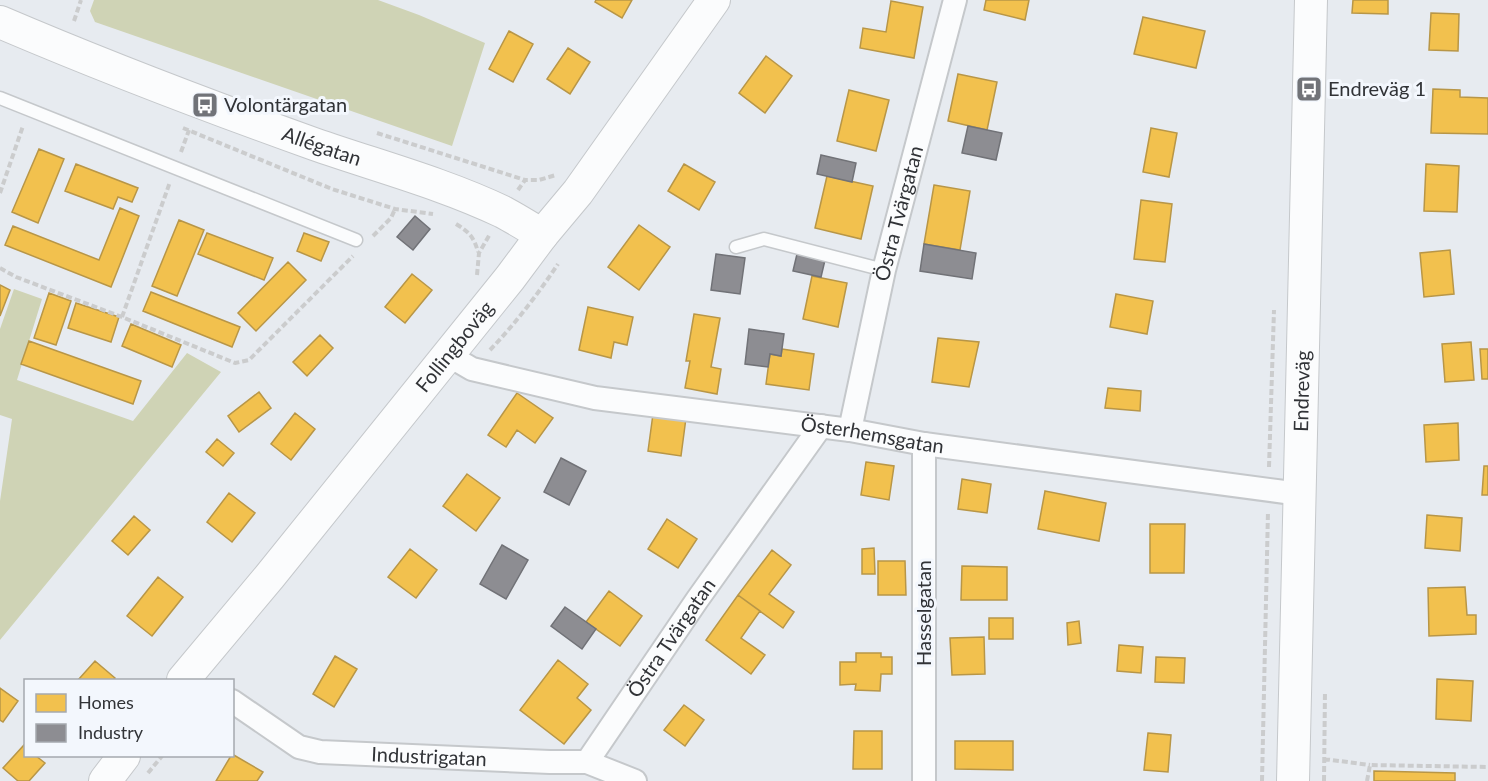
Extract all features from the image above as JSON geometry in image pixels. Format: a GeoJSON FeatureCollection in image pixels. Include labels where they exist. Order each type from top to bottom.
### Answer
{"type":"FeatureCollection","features":[{"type":"Feature","properties":{"kind":"main road","name":"Follingboväg"},"geometry":{"type":"LineString","coordinates":[[194,676],[270,576],[578,192],[714,0]]}},
{"type":"Feature","properties":{"kind":"main road","name":"Endreväg"},"geometry":{"type":"LineString","coordinates":[[1293,781],[1311,0]]}},
{"type":"Feature","properties":{"kind":"main road","name":"Allégatan"},"geometry":{"type":"LineString","coordinates":[[0,22],[205,105],[441,186],[504,212],[542,235]]}},
{"type":"Feature","properties":{"kind":"main road"},"geometry":{"type":"LineString","coordinates":[[105,781],[123,757]]}},
{"type":"Feature","properties":{"kind":"street","name":"Östra Tvärgatan"},"geometry":{"type":"LineString","coordinates":[[850,430],[884,270],[954,0]]}},
{"type":"Feature","properties":{"kind":"street","name":"Österhemsgatan"},"geometry":{"type":"LineString","coordinates":[[448,355],[472,369],[595,398],[850,430],[924,444],[1300,494]]}},
{"type":"Feature","properties":{"kind":"street","name":"Östra Tvärgatan"},"geometry":{"type":"LineString","coordinates":[[586,762],[820,426]]}},
{"type":"Feature","properties":{"kind":"street","name":"Hasselgatan"},"geometry":{"type":"LineString","coordinates":[[924,444],[924,781]]}},
{"type":"Feature","properties":{"kind":"street","name":"Industrigatan"},"geometry":{"type":"LineString","coordinates":[[234,702],[299,747],[320,752],[550,772],[586,762],[635,781]]}},
{"type":"Feature","properties":{"kind":"lane"},"geometry":{"type":"LineString","coordinates":[[0,98],[357,246]]}},
{"type":"Feature","properties":{"kind":"lane"},"geometry":{"type":"LineString","coordinates":[[736,247],[764,239],[884,270]]}},
{"type":"Feature","properties":{"kind":"path"},"geometry":{"type":"LineString","coordinates":[[74,21],[81,0]]}},
{"type":"Feature","properties":{"kind":"path"},"geometry":{"type":"LineString","coordinates":[[0,193],[28,110]]}},
{"type":"Feature","properties":{"kind":"path"},"geometry":{"type":"LineString","coordinates":[[122,317],[189,130]]}},
{"type":"Feature","properties":{"kind":"path"},"geometry":{"type":"LineString","coordinates":[[375,133],[525,180]]}},
{"type":"Feature","properties":{"kind":"path"},"geometry":{"type":"LineString","coordinates":[[371,238],[391,218],[395,209]]}},
{"type":"Feature","properties":{"kind":"path"},"geometry":{"type":"LineString","coordinates":[[0,268],[16,277],[235,363],[249,360],[357,246]]}},
{"type":"Feature","properties":{"kind":"path"},"geometry":{"type":"LineString","coordinates":[[1262,781],[1274,299]]}},
{"type":"Feature","properties":{"kind":"path"},"geometry":{"type":"LineString","coordinates":[[142,781],[161,757]]}},
{"type":"Feature","properties":{"kind":"path"},"geometry":{"type":"LineString","coordinates":[[1324,759],[1370,765],[1488,767]]}},
{"type":"Feature","properties":{"kind":"path"},"geometry":{"type":"LineString","coordinates":[[1367,781],[1370,765]]}},
{"type":"Feature","properties":{"kind":"green space"},"geometry":{"type":"Polygon","coordinates":[[[94,0],[378,0],[485,43],[452,146],[95,22],[90,11],[94,0]]]}},
{"type":"Feature","properties":{"kind":"green space"},"geometry":{"type":"Polygon","coordinates":[[[14,289],[42,299],[17,380],[133,421],[187,353],[221,372],[0,640],[0,501],[12,419],[0,415],[0,329],[14,289]]]}},
{"type":"Feature","properties":{"kind":"building: Homes"},"geometry":{"type":"Polygon","coordinates":[[[596,0],[632,0],[622,18],[595,2],[596,0]]]}},
{"type":"Feature","properties":{"kind":"building: Homes"},"geometry":{"type":"Polygon","coordinates":[[[986,0],[1029,0],[1025,20],[984,10],[986,0]]]}},
{"type":"Feature","properties":{"kind":"building: Homes"},"geometry":{"type":"Polygon","coordinates":[[[1353,0],[1388,0],[1388,14],[1352,13],[1353,0]]]}},
{"type":"Feature","properties":{"kind":"building: Homes"},"geometry":{"type":"Polygon","coordinates":[[[891,1],[923,7],[914,58],[860,48],[863,28],[886,32],[891,1]]]}},
{"type":"Feature","properties":{"kind":"building: Homes"},"geometry":{"type":"Polygon","coordinates":[[[1431,13],[1459,14],[1458,51],[1429,50],[1431,13]]]}},
{"type":"Feature","properties":{"kind":"building: Homes"},"geometry":{"type":"Polygon","coordinates":[[[1143,17],[1205,31],[1196,68],[1134,54],[1143,17]]]}},
{"type":"Feature","properties":{"kind":"building: Homes"},"geometry":{"type":"Polygon","coordinates":[[[509,31],[533,44],[513,82],[489,69],[509,31]]]}},
{"type":"Feature","properties":{"kind":"building: Homes"},"geometry":{"type":"Polygon","coordinates":[[[568,48],[590,62],[570,94],[547,79],[568,48]]]}},
{"type":"Feature","properties":{"kind":"building: Homes"},"geometry":{"type":"Polygon","coordinates":[[[766,56],[792,76],[765,113],[739,93],[766,56]]]}},
{"type":"Feature","properties":{"kind":"building: Homes"},"geometry":{"type":"Polygon","coordinates":[[[958,74],[997,82],[987,130],[948,121],[958,74]]]}},
{"type":"Feature","properties":{"kind":"building: Homes"},"geometry":{"type":"Polygon","coordinates":[[[1433,89],[1460,90],[1460,97],[1488,98],[1488,134],[1431,133],[1433,89]]]}},
{"type":"Feature","properties":{"kind":"building: Homes"},"geometry":{"type":"Polygon","coordinates":[[[849,90],[889,100],[876,151],[837,141],[849,90]]]}},
{"type":"Feature","properties":{"kind":"building: Homes"},"geometry":{"type":"Polygon","coordinates":[[[1151,128],[1177,133],[1169,177],[1143,172],[1151,128]]]}},
{"type":"Feature","properties":{"kind":"building: Homes"},"geometry":{"type":"Polygon","coordinates":[[[39,149],[64,159],[38,223],[12,212],[39,149]]]}},
{"type":"Feature","properties":{"kind":"building: Homes"},"geometry":{"type":"Polygon","coordinates":[[[76,164],[138,188],[132,202],[118,197],[113,209],[65,191],[76,164]]]}},
{"type":"Feature","properties":{"kind":"building: Homes"},"geometry":{"type":"Polygon","coordinates":[[[684,164],[715,182],[699,210],[668,191],[684,164]]]}},
{"type":"Feature","properties":{"kind":"building: Homes"},"geometry":{"type":"Polygon","coordinates":[[[1426,164],[1459,166],[1457,212],[1424,211],[1426,164]]]}},
{"type":"Feature","properties":{"kind":"building: Homes"},"geometry":{"type":"Polygon","coordinates":[[[827,176],[873,186],[861,239],[815,228],[827,176]]]}},
{"type":"Feature","properties":{"kind":"building: Homes"},"geometry":{"type":"Polygon","coordinates":[[[934,185],[970,191],[960,250],[924,244],[934,185]]]}},
{"type":"Feature","properties":{"kind":"building: Homes"},"geometry":{"type":"Polygon","coordinates":[[[1141,200],[1172,204],[1165,262],[1134,259],[1141,200]]]}},
{"type":"Feature","properties":{"kind":"building: Homes"},"geometry":{"type":"Polygon","coordinates":[[[120,208],[139,216],[111,287],[5,245],[13,226],[99,260],[120,208]]]}},
{"type":"Feature","properties":{"kind":"building: Homes"},"geometry":{"type":"Polygon","coordinates":[[[179,220],[204,230],[177,296],[152,286],[179,220]]]}},
{"type":"Feature","properties":{"kind":"building: Homes"},"geometry":{"type":"Polygon","coordinates":[[[639,225],[670,247],[639,290],[608,267],[639,225]]]}},
{"type":"Feature","properties":{"kind":"building: Homes"},"geometry":{"type":"Polygon","coordinates":[[[207,233],[273,258],[264,280],[198,254],[207,233]]]}},
{"type":"Feature","properties":{"kind":"building: Homes"},"geometry":{"type":"Polygon","coordinates":[[[304,233],[329,242],[321,261],[297,251],[304,233]]]}},
{"type":"Feature","properties":{"kind":"building: Homes"},"geometry":{"type":"Polygon","coordinates":[[[1450,250],[1454,294],[1424,297],[1420,253],[1450,250]]]}},
{"type":"Feature","properties":{"kind":"building: Homes"},"geometry":{"type":"Polygon","coordinates":[[[288,262],[306,280],[256,331],[238,313],[288,262]]]}},
{"type":"Feature","properties":{"kind":"building: Homes"},"geometry":{"type":"Polygon","coordinates":[[[412,274],[432,290],[405,323],[385,307],[412,274]]]}},
{"type":"Feature","properties":{"kind":"building: Homes"},"geometry":{"type":"Polygon","coordinates":[[[812,276],[847,283],[838,327],[803,319],[812,276]]]}},
{"type":"Feature","properties":{"kind":"building: Homes"},"geometry":{"type":"Polygon","coordinates":[[[0,285],[10,290],[0,316],[0,285]]]}},
{"type":"Feature","properties":{"kind":"building: Homes"},"geometry":{"type":"Polygon","coordinates":[[[151,292],[240,327],[232,347],[143,311],[151,292]]]}},
{"type":"Feature","properties":{"kind":"building: Homes"},"geometry":{"type":"Polygon","coordinates":[[[49,293],[71,301],[56,345],[34,338],[49,293]]]}},
{"type":"Feature","properties":{"kind":"building: Homes"},"geometry":{"type":"Polygon","coordinates":[[[1116,294],[1153,301],[1147,334],[1110,327],[1116,294]]]}},
{"type":"Feature","properties":{"kind":"building: Homes"},"geometry":{"type":"Polygon","coordinates":[[[76,303],[119,317],[111,342],[68,328],[76,303]]]}},
{"type":"Feature","properties":{"kind":"building: Homes"},"geometry":{"type":"Polygon","coordinates":[[[588,307],[633,317],[627,345],[614,342],[611,358],[579,350],[588,307]]]}},
{"type":"Feature","properties":{"kind":"building: Homes"},"geometry":{"type":"Polygon","coordinates":[[[694,314],[720,318],[711,367],[721,369],[717,394],[685,388],[690,361],[686,361],[694,314]]]}},
{"type":"Feature","properties":{"kind":"building: Homes"},"geometry":{"type":"Polygon","coordinates":[[[131,324],[181,345],[172,367],[122,346],[131,324]]]}},
{"type":"Feature","properties":{"kind":"building: Homes"},"geometry":{"type":"Polygon","coordinates":[[[320,335],[333,348],[307,376],[293,362],[320,335]]]}},
{"type":"Feature","properties":{"kind":"building: Homes"},"geometry":{"type":"Polygon","coordinates":[[[938,338],[979,342],[969,387],[932,382],[938,338]]]}},
{"type":"Feature","properties":{"kind":"building: Homes"},"geometry":{"type":"Polygon","coordinates":[[[29,341],[141,381],[133,404],[21,364],[29,341]]]}},
{"type":"Feature","properties":{"kind":"building: Homes"},"geometry":{"type":"Polygon","coordinates":[[[1471,342],[1474,380],[1445,382],[1442,344],[1471,342]]]}},
{"type":"Feature","properties":{"kind":"building: Homes"},"geometry":{"type":"Polygon","coordinates":[[[782,349],[814,354],[809,390],[766,384],[770,354],[781,356],[782,349]]]}},
{"type":"Feature","properties":{"kind":"building: Homes"},"geometry":{"type":"Polygon","coordinates":[[[1480,349],[1488,349],[1488,379],[1482,379],[1480,349]]]}},
{"type":"Feature","properties":{"kind":"building: Homes"},"geometry":{"type":"Polygon","coordinates":[[[1108,388],[1141,391],[1140,411],[1105,408],[1108,388]]]}},
{"type":"Feature","properties":{"kind":"building: Homes"},"geometry":{"type":"Polygon","coordinates":[[[259,392],[271,408],[239,432],[228,416],[259,392]]]}},
{"type":"Feature","properties":{"kind":"building: Homes"},"geometry":{"type":"Polygon","coordinates":[[[517,393],[553,418],[535,443],[517,430],[506,447],[488,435],[517,393]]]}},
{"type":"Feature","properties":{"kind":"building: Homes"},"geometry":{"type":"Polygon","coordinates":[[[295,413],[315,429],[291,460],[271,444],[295,413]]]}},
{"type":"Feature","properties":{"kind":"building: Homes"},"geometry":{"type":"Polygon","coordinates":[[[653,414],[686,418],[681,456],[648,451],[653,414]]]}},
{"type":"Feature","properties":{"kind":"building: Homes"},"geometry":{"type":"Polygon","coordinates":[[[1458,423],[1459,460],[1426,462],[1424,425],[1458,423]]]}},
{"type":"Feature","properties":{"kind":"building: Homes"},"geometry":{"type":"Polygon","coordinates":[[[217,439],[234,453],[223,466],[206,452],[217,439]]]}},
{"type":"Feature","properties":{"kind":"building: Homes"},"geometry":{"type":"Polygon","coordinates":[[[866,462],[894,466],[889,500],[861,495],[866,462]]]}},
{"type":"Feature","properties":{"kind":"building: Homes"},"geometry":{"type":"Polygon","coordinates":[[[1484,466],[1488,466],[1488,495],[1482,495],[1484,466]]]}},
{"type":"Feature","properties":{"kind":"building: Homes"},"geometry":{"type":"Polygon","coordinates":[[[467,474],[500,498],[476,531],[443,506],[467,474]]]}},
{"type":"Feature","properties":{"kind":"building: Homes"},"geometry":{"type":"Polygon","coordinates":[[[962,479],[991,484],[987,513],[958,509],[962,479]]]}},
{"type":"Feature","properties":{"kind":"building: Homes"},"geometry":{"type":"Polygon","coordinates":[[[1045,491],[1106,503],[1099,541],[1038,529],[1045,491]]]}},
{"type":"Feature","properties":{"kind":"building: Homes"},"geometry":{"type":"Polygon","coordinates":[[[229,493],[255,513],[232,542],[207,522],[229,493]]]}},
{"type":"Feature","properties":{"kind":"building: Homes"},"geometry":{"type":"Polygon","coordinates":[[[1427,515],[1462,518],[1460,551],[1425,548],[1427,515]]]}},
{"type":"Feature","properties":{"kind":"building: Homes"},"geometry":{"type":"Polygon","coordinates":[[[134,516],[150,530],[128,555],[112,541],[134,516]]]}},
{"type":"Feature","properties":{"kind":"building: Homes"},"geometry":{"type":"Polygon","coordinates":[[[667,519],[697,539],[678,568],[648,549],[667,519]]]}},
{"type":"Feature","properties":{"kind":"building: Homes"},"geometry":{"type":"Polygon","coordinates":[[[1150,524],[1185,524],[1184,573],[1150,573],[1150,524]]]}},
{"type":"Feature","properties":{"kind":"building: Homes"},"geometry":{"type":"Polygon","coordinates":[[[874,548],[875,574],[862,574],[862,549],[874,548]]]}},
{"type":"Feature","properties":{"kind":"building: Homes"},"geometry":{"type":"Polygon","coordinates":[[[410,549],[437,570],[416,598],[388,577],[410,549]]]}},
{"type":"Feature","properties":{"kind":"building: Homes"},"geometry":{"type":"Polygon","coordinates":[[[772,550],[791,565],[769,594],[794,612],[783,628],[738,595],[772,550]]]}},
{"type":"Feature","properties":{"kind":"building: Homes"},"geometry":{"type":"Polygon","coordinates":[[[878,561],[905,561],[906,595],[878,595],[878,561]]]}},
{"type":"Feature","properties":{"kind":"building: Homes"},"geometry":{"type":"Polygon","coordinates":[[[962,566],[1007,567],[1007,600],[961,600],[962,566]]]}},
{"type":"Feature","properties":{"kind":"building: Homes"},"geometry":{"type":"Polygon","coordinates":[[[158,577],[183,597],[152,636],[127,616],[158,577]]]}},
{"type":"Feature","properties":{"kind":"building: Homes"},"geometry":{"type":"Polygon","coordinates":[[[1465,587],[1467,615],[1476,615],[1476,634],[1429,636],[1428,588],[1465,587]]]}},
{"type":"Feature","properties":{"kind":"building: Homes"},"geometry":{"type":"Polygon","coordinates":[[[609,591],[642,616],[620,646],[586,622],[609,591]]]}},
{"type":"Feature","properties":{"kind":"building: Homes"},"geometry":{"type":"Polygon","coordinates":[[[738,595],[760,611],[741,638],[765,655],[751,674],[706,640],[738,595]]]}},
{"type":"Feature","properties":{"kind":"building: Homes"},"geometry":{"type":"Polygon","coordinates":[[[989,618],[1013,618],[1013,639],[989,639],[989,618]]]}},
{"type":"Feature","properties":{"kind":"building: Homes"},"geometry":{"type":"Polygon","coordinates":[[[1079,621],[1081,643],[1068,645],[1067,623],[1079,621]]]}},
{"type":"Feature","properties":{"kind":"building: Homes"},"geometry":{"type":"Polygon","coordinates":[[[984,637],[985,674],[952,675],[950,638],[984,637]]]}},
{"type":"Feature","properties":{"kind":"building: Homes"},"geometry":{"type":"Polygon","coordinates":[[[1119,645],[1143,647],[1141,673],[1117,671],[1119,645]]]}},
{"type":"Feature","properties":{"kind":"building: Homes"},"geometry":{"type":"Polygon","coordinates":[[[856,653],[881,653],[881,657],[892,657],[892,674],[881,674],[880,691],[855,690],[856,684],[840,685],[840,662],[856,662],[856,653]]]}},
{"type":"Feature","properties":{"kind":"building: Homes"},"geometry":{"type":"Polygon","coordinates":[[[335,656],[357,669],[334,707],[313,694],[335,656]]]}},
{"type":"Feature","properties":{"kind":"building: Homes"},"geometry":{"type":"Polygon","coordinates":[[[1156,657],[1185,658],[1184,683],[1155,682],[1156,657]]]}},
{"type":"Feature","properties":{"kind":"building: Homes"},"geometry":{"type":"Polygon","coordinates":[[[558,660],[588,684],[577,698],[591,710],[564,744],[520,710],[558,660]]]}},
{"type":"Feature","properties":{"kind":"building: Homes"},"geometry":{"type":"Polygon","coordinates":[[[95,661],[115,678],[114,679],[79,679],[95,661]]]}},
{"type":"Feature","properties":{"kind":"building: Homes"},"geometry":{"type":"Polygon","coordinates":[[[1437,679],[1473,681],[1471,721],[1436,719],[1437,679]]]}},
{"type":"Feature","properties":{"kind":"building: Homes"},"geometry":{"type":"Polygon","coordinates":[[[0,688],[18,701],[3,722],[0,720],[0,688]]]}},
{"type":"Feature","properties":{"kind":"building: Homes"},"geometry":{"type":"Polygon","coordinates":[[[684,705],[704,720],[685,746],[664,730],[684,705]]]}},
{"type":"Feature","properties":{"kind":"building: Homes"},"geometry":{"type":"Polygon","coordinates":[[[854,731],[882,731],[882,769],[853,769],[854,731]]]}},
{"type":"Feature","properties":{"kind":"building: Homes"},"geometry":{"type":"Polygon","coordinates":[[[1148,733],[1171,735],[1168,772],[1144,770],[1148,733]]]}},
{"type":"Feature","properties":{"kind":"building: Homes"},"geometry":{"type":"Polygon","coordinates":[[[955,741],[1013,741],[1013,770],[955,769],[955,741]]]}},
{"type":"Feature","properties":{"kind":"building: Homes"},"geometry":{"type":"Polygon","coordinates":[[[24,745],[24,757],[37,757],[45,763],[29,781],[18,781],[3,768],[24,745]]]}},
{"type":"Feature","properties":{"kind":"building: Homes"},"geometry":{"type":"Polygon","coordinates":[[[234,755],[263,772],[257,781],[216,781],[230,757],[234,755]]]}},
{"type":"Feature","properties":{"kind":"building: Homes"},"geometry":{"type":"Polygon","coordinates":[[[1374,771],[1455,773],[1455,781],[1374,781],[1374,771]]]}},
{"type":"Feature","properties":{"kind":"building: Industry"},"geometry":{"type":"Polygon","coordinates":[[[968,126],[1002,133],[996,160],[962,153],[968,126]]]}},
{"type":"Feature","properties":{"kind":"building: Industry"},"geometry":{"type":"Polygon","coordinates":[[[821,155],[856,163],[852,182],[817,174],[821,155]]]}},
{"type":"Feature","properties":{"kind":"building: Industry"},"geometry":{"type":"Polygon","coordinates":[[[415,216],[430,229],[413,250],[397,237],[415,216]]]}},
{"type":"Feature","properties":{"kind":"building: Industry"},"geometry":{"type":"Polygon","coordinates":[[[924,244],[976,253],[972,279],[920,271],[924,244]]]}},
{"type":"Feature","properties":{"kind":"building: Industry"},"geometry":{"type":"Polygon","coordinates":[[[716,254],[745,258],[740,294],[711,290],[716,254]]]}},
{"type":"Feature","properties":{"kind":"building: Industry"},"geometry":{"type":"Polygon","coordinates":[[[797,254],[825,260],[821,277],[793,271],[797,254]]]}},
{"type":"Feature","properties":{"kind":"building: Industry"},"geometry":{"type":"Polygon","coordinates":[[[749,329],[784,334],[781,356],[770,354],[768,367],[745,364],[749,329]]]}},
{"type":"Feature","properties":{"kind":"building: Industry"},"geometry":{"type":"Polygon","coordinates":[[[561,458],[586,471],[569,505],[544,492],[561,458]]]}},
{"type":"Feature","properties":{"kind":"building: Industry"},"geometry":{"type":"Polygon","coordinates":[[[502,545],[528,560],[506,599],[480,584],[502,545]]]}},
{"type":"Feature","properties":{"kind":"building: Industry"},"geometry":{"type":"Polygon","coordinates":[[[565,607],[596,629],[582,649],[551,626],[565,607]]]}},
{"type":"Feature","properties":{"kind":"place","name":"Endreväg 1"},"geometry":{"type":"Point","coordinates":[1309,89]}},
{"type":"Feature","properties":{"kind":"place","name":"Volontärgatan"},"geometry":{"type":"Point","coordinates":[205,105]}}]}
